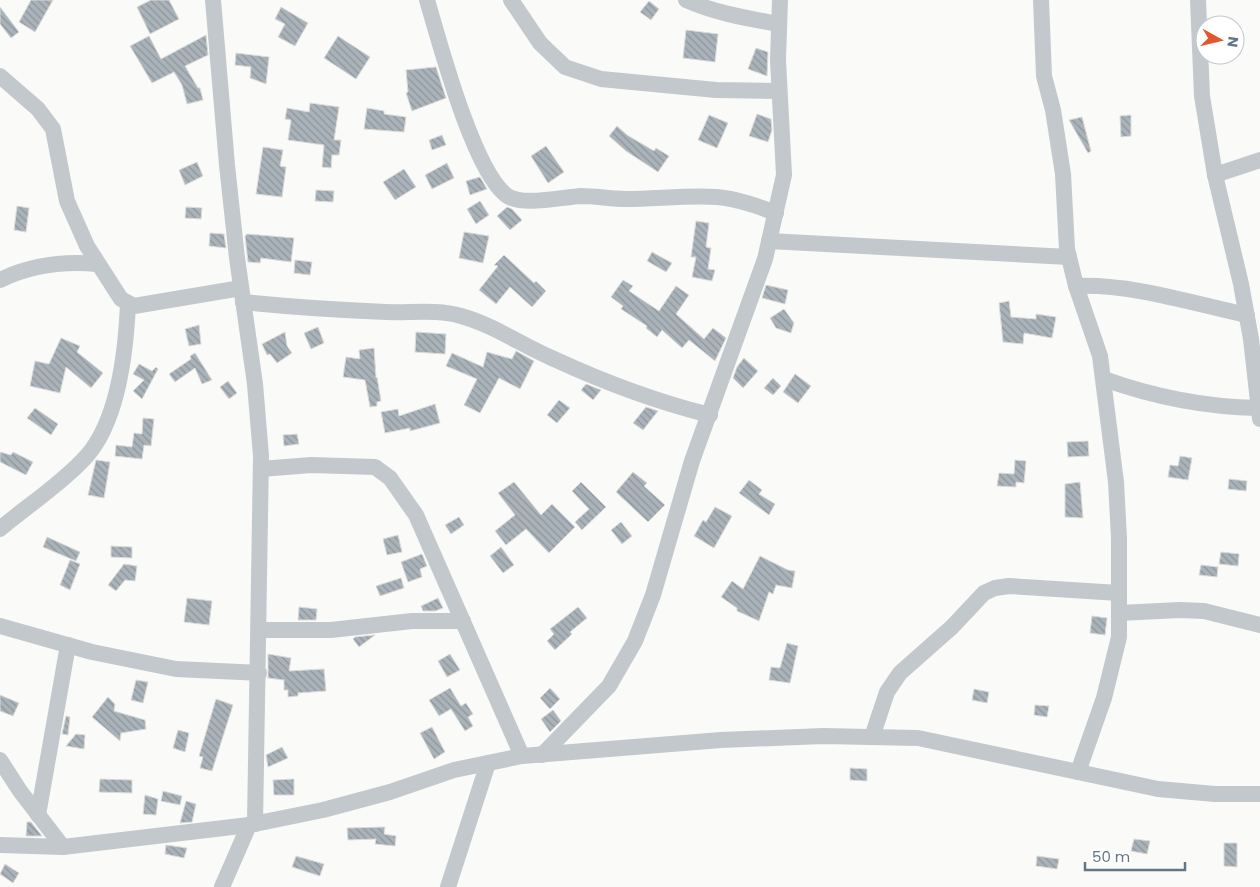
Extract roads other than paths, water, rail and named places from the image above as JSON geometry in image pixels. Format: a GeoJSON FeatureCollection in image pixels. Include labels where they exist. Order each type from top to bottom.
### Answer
{"type":"FeatureCollection","features":[{"type":"Feature","properties":{"kind":"street"},"geometry":{"type":"LineString","coordinates":[[213,0],[227,165],[242,295],[255,384],[261,469],[260,630],[252,824],[222,887]]}},
{"type":"Feature","properties":{"kind":"street"},"geometry":{"type":"LineString","coordinates":[[427,0],[456,94],[480,158],[508,197],[525,201],[582,196],[623,199],[717,197],[737,200],[776,213]]}},
{"type":"Feature","properties":{"kind":"street"},"geometry":{"type":"LineString","coordinates":[[511,0],[540,43],[565,67],[600,79],[716,90],[779,91]]}},
{"type":"Feature","properties":{"kind":"street"},"geometry":{"type":"LineString","coordinates":[[686,0],[703,8],[778,24]]}},
{"type":"Feature","properties":{"kind":"street"},"geometry":{"type":"LineString","coordinates":[[542,755],[609,686],[635,641],[653,595],[692,461],[766,259],[784,175],[779,91],[778,24],[780,0]]}},
{"type":"Feature","properties":{"kind":"street"},"geometry":{"type":"LineString","coordinates":[[1041,0],[1044,76],[1053,110],[1062,174],[1064,219],[1069,257],[1076,286],[1098,347],[1104,379],[1108,430],[1116,482],[1119,637],[1104,698],[1078,772]]}},
{"type":"Feature","properties":{"kind":"street"},"geometry":{"type":"LineString","coordinates":[[1104,379],[1130,388],[1197,403],[1259,413],[1247,315],[1230,230],[1215,175],[1202,96],[1198,0]]}},
{"type":"Feature","properties":{"kind":"street"},"geometry":{"type":"LineString","coordinates":[[0,76],[38,109],[53,129],[67,200],[86,246],[121,299],[134,306],[242,295],[334,310],[433,312],[460,316],[482,324],[556,360],[667,405],[710,415]]}},
{"type":"Feature","properties":{"kind":"street"},"geometry":{"type":"LineString","coordinates":[[1215,175],[1260,160]]}},
{"type":"Feature","properties":{"kind":"street"},"geometry":{"type":"LineString","coordinates":[[769,241],[1069,257]]}},
{"type":"Feature","properties":{"kind":"street"},"geometry":{"type":"LineString","coordinates":[[0,280],[18,271],[48,264],[77,262],[97,264]]}},
{"type":"Feature","properties":{"kind":"street"},"geometry":{"type":"LineString","coordinates":[[1076,286],[1125,288],[1247,315]]}},
{"type":"Feature","properties":{"kind":"street"},"geometry":{"type":"LineString","coordinates":[[0,529],[84,460],[101,434],[121,369],[127,335],[128,303]]}},
{"type":"Feature","properties":{"kind":"street"},"geometry":{"type":"LineString","coordinates":[[261,469],[311,465],[375,467],[382,470],[416,515],[522,756]]}},
{"type":"Feature","properties":{"kind":"street"},"geometry":{"type":"LineString","coordinates":[[872,737],[887,692],[900,673],[945,633],[984,593],[995,588],[1009,586],[1119,593]]}},
{"type":"Feature","properties":{"kind":"street"},"geometry":{"type":"LineString","coordinates":[[1119,614],[1180,610],[1204,611],[1260,624]]}},
{"type":"Feature","properties":{"kind":"street"},"geometry":{"type":"LineString","coordinates":[[260,630],[331,630],[412,621],[463,621]]}},
{"type":"Feature","properties":{"kind":"street"},"geometry":{"type":"LineString","coordinates":[[0,626],[68,646],[176,669],[258,673]]}},
{"type":"Feature","properties":{"kind":"street"},"geometry":{"type":"LineString","coordinates":[[38,815],[68,646]]}},
{"type":"Feature","properties":{"kind":"street"},"geometry":{"type":"LineString","coordinates":[[0,845],[63,847],[252,824],[332,808],[390,792],[454,770],[522,756],[721,740],[822,736],[918,738],[1158,788],[1215,794],[1260,794]]}},
{"type":"Feature","properties":{"kind":"street"},"geometry":{"type":"LineString","coordinates":[[0,760],[63,847]]}},
{"type":"Feature","properties":{"kind":"street"},"geometry":{"type":"LineString","coordinates":[[448,887],[488,763]]}}]}
